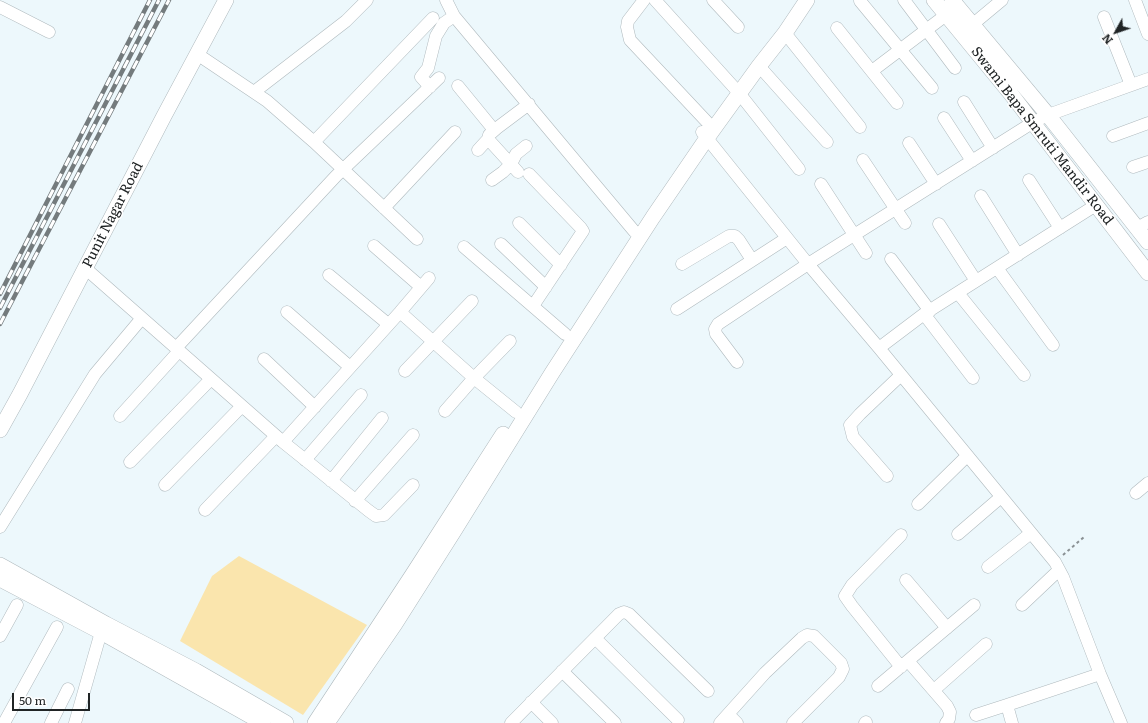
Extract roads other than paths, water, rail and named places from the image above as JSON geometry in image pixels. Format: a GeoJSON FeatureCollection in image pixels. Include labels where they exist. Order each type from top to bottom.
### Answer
{"type":"FeatureCollection","features":[{"type":"Feature","properties":{"kind":"street","name":"Punit Nagar Road"},"geometry":{"type":"LineString","coordinates":[[0,430],[226,0]]}},
{"type":"Feature","properties":{"kind":"street"},"geometry":{"type":"LineString","coordinates":[[254,92],[346,21],[367,0]]}},
{"type":"Feature","properties":{"kind":"street"},"geometry":{"type":"LineString","coordinates":[[644,0],[628,21],[627,28],[630,40],[706,131],[808,264],[879,348],[1057,566],[1063,577],[1100,674],[1121,723]]}},
{"type":"Feature","properties":{"kind":"street"},"geometry":{"type":"LineString","coordinates":[[655,0],[736,89],[799,169]]}},
{"type":"Feature","properties":{"kind":"street"},"geometry":{"type":"LineString","coordinates":[[713,0],[738,27]]}},
{"type":"Feature","properties":{"kind":"street"},"geometry":{"type":"LineString","coordinates":[[327,723],[399,617],[454,531],[637,233],[661,190],[736,89],[795,0]]}},
{"type":"Feature","properties":{"kind":"street"},"geometry":{"type":"LineString","coordinates":[[736,89],[759,66],[785,33],[807,0]]}},
{"type":"Feature","properties":{"kind":"street"},"geometry":{"type":"LineString","coordinates":[[904,0],[955,68]]}},
{"type":"Feature","properties":{"kind":"street","name":"Swami Bapa Smruti Mandir Road"},"geometry":{"type":"LineString","coordinates":[[934,0],[946,15],[967,29],[1032,123],[1148,273]]}},
{"type":"Feature","properties":{"kind":"street"},"geometry":{"type":"LineString","coordinates":[[952,0],[967,29],[1048,115],[1142,225],[1148,242]]}},
{"type":"Feature","properties":{"kind":"street"},"geometry":{"type":"LineString","coordinates":[[967,29],[1003,0]]}},
{"type":"Feature","properties":{"kind":"street"},"geometry":{"type":"LineString","coordinates":[[1135,0],[1148,34]]}},
{"type":"Feature","properties":{"kind":"street"},"geometry":{"type":"LineString","coordinates":[[860,1],[932,88]]}},
{"type":"Feature","properties":{"kind":"street"},"geometry":{"type":"LineString","coordinates":[[430,87],[421,77],[428,68],[436,36],[444,23],[451,6],[529,104],[637,233]]}},
{"type":"Feature","properties":{"kind":"street"},"geometry":{"type":"LineString","coordinates":[[0,7],[49,32]]}},
{"type":"Feature","properties":{"kind":"street"},"geometry":{"type":"LineString","coordinates":[[872,71],[946,15]]}},
{"type":"Feature","properties":{"kind":"street"},"geometry":{"type":"LineString","coordinates":[[1104,17],[1131,84]]}},
{"type":"Feature","properties":{"kind":"street"},"geometry":{"type":"LineString","coordinates":[[314,142],[430,21],[439,32]]}},
{"type":"Feature","properties":{"kind":"street"},"geometry":{"type":"LineString","coordinates":[[837,28],[897,103]]}},
{"type":"Feature","properties":{"kind":"street"},"geometry":{"type":"LineString","coordinates":[[785,33],[860,127]]}},
{"type":"Feature","properties":{"kind":"street"},"geometry":{"type":"LineString","coordinates":[[197,54],[267,101],[314,142],[417,239]]}},
{"type":"Feature","properties":{"kind":"street"},"geometry":{"type":"LineString","coordinates":[[759,66],[827,142]]}},
{"type":"Feature","properties":{"kind":"street"},"geometry":{"type":"LineString","coordinates":[[120,416],[177,350],[331,182],[439,78]]}},
{"type":"Feature","properties":{"kind":"street"},"geometry":{"type":"LineString","coordinates":[[737,362],[716,334],[715,329],[718,324],[808,264],[1032,123],[1048,115],[1148,78]]}},
{"type":"Feature","properties":{"kind":"street"},"geometry":{"type":"LineString","coordinates":[[458,86],[491,135],[519,170],[583,231],[533,306]]}},
{"type":"Feature","properties":{"kind":"street"},"geometry":{"type":"LineString","coordinates":[[964,102],[993,148]]}},
{"type":"Feature","properties":{"kind":"street"},"geometry":{"type":"LineString","coordinates":[[478,150],[491,135],[529,104]]}},
{"type":"Feature","properties":{"kind":"street"},"geometry":{"type":"LineString","coordinates":[[944,118],[972,161]]}},
{"type":"Feature","properties":{"kind":"street"},"geometry":{"type":"LineString","coordinates":[[1114,136],[1148,123]]}},
{"type":"Feature","properties":{"kind":"street"},"geometry":{"type":"LineString","coordinates":[[384,208],[455,132]]}},
{"type":"Feature","properties":{"kind":"street"},"geometry":{"type":"LineString","coordinates":[[909,143],[936,184]]}},
{"type":"Feature","properties":{"kind":"street"},"geometry":{"type":"LineString","coordinates":[[519,170],[516,154],[526,146]]}},
{"type":"Feature","properties":{"kind":"street"},"geometry":{"type":"LineString","coordinates":[[864,160],[905,223]]}},
{"type":"Feature","properties":{"kind":"street"},"geometry":{"type":"LineString","coordinates":[[1133,167],[1148,162]]}},
{"type":"Feature","properties":{"kind":"street"},"geometry":{"type":"LineString","coordinates":[[492,180],[503,172],[519,170]]}},
{"type":"Feature","properties":{"kind":"street"},"geometry":{"type":"LineString","coordinates":[[1029,180],[1060,228]]}},
{"type":"Feature","properties":{"kind":"street"},"geometry":{"type":"LineString","coordinates":[[821,184],[866,253]]}},
{"type":"Feature","properties":{"kind":"street"},"geometry":{"type":"LineString","coordinates":[[981,196],[1018,255]]}},
{"type":"Feature","properties":{"kind":"street"},"geometry":{"type":"LineString","coordinates":[[879,348],[927,313],[1096,205]]}},
{"type":"Feature","properties":{"kind":"street"},"geometry":{"type":"LineString","coordinates":[[519,223],[561,265]]}},
{"type":"Feature","properties":{"kind":"street"},"geometry":{"type":"LineString","coordinates":[[938,224],[976,281]]}},
{"type":"Feature","properties":{"kind":"street"},"geometry":{"type":"LineString","coordinates":[[314,723],[413,574],[566,334],[637,233]]}},
{"type":"Feature","properties":{"kind":"street"},"geometry":{"type":"LineString","coordinates":[[682,264],[729,236],[735,236],[739,240],[752,260]]}},
{"type":"Feature","properties":{"kind":"street"},"geometry":{"type":"LineString","coordinates":[[677,309],[787,238]]}},
{"type":"Feature","properties":{"kind":"street"},"geometry":{"type":"LineString","coordinates":[[501,244],[546,287]]}},
{"type":"Feature","properties":{"kind":"street"},"geometry":{"type":"LineString","coordinates":[[205,510],[314,407],[400,312],[425,282],[374,246]]}},
{"type":"Feature","properties":{"kind":"street"},"geometry":{"type":"LineString","coordinates":[[464,247],[566,334]]}},
{"type":"Feature","properties":{"kind":"street"},"geometry":{"type":"LineString","coordinates":[[892,259],[972,378]]}},
{"type":"Feature","properties":{"kind":"street"},"geometry":{"type":"LineString","coordinates":[[86,268],[279,439],[355,501],[376,516],[384,515],[413,485]]}},
{"type":"Feature","properties":{"kind":"street"},"geometry":{"type":"LineString","coordinates":[[997,268],[1053,345]]}},
{"type":"Feature","properties":{"kind":"street"},"geometry":{"type":"LineString","coordinates":[[330,275],[388,324]]}},
{"type":"Feature","properties":{"kind":"street"},"geometry":{"type":"LineString","coordinates":[[958,293],[1024,375]]}},
{"type":"Feature","properties":{"kind":"street"},"geometry":{"type":"LineString","coordinates":[[405,372],[472,301]]}},
{"type":"Feature","properties":{"kind":"street"},"geometry":{"type":"LineString","coordinates":[[287,312],[350,367]]}},
{"type":"Feature","properties":{"kind":"street"},"geometry":{"type":"LineString","coordinates":[[400,312],[474,378],[516,412]]}},
{"type":"Feature","properties":{"kind":"street"},"geometry":{"type":"LineString","coordinates":[[0,527],[95,374],[142,318]]}},
{"type":"Feature","properties":{"kind":"street"},"geometry":{"type":"LineString","coordinates":[[445,411],[474,378],[510,341]]}},
{"type":"Feature","properties":{"kind":"street"},"geometry":{"type":"LineString","coordinates":[[264,359],[314,407]]}},
{"type":"Feature","properties":{"kind":"street"},"geometry":{"type":"LineString","coordinates":[[887,476],[853,437],[850,425],[901,375]]}},
{"type":"Feature","properties":{"kind":"street"},"geometry":{"type":"LineString","coordinates":[[130,462],[211,379]]}},
{"type":"Feature","properties":{"kind":"street"},"geometry":{"type":"LineString","coordinates":[[305,460],[361,395]]}},
{"type":"Feature","properties":{"kind":"street"},"geometry":{"type":"LineString","coordinates":[[165,485],[242,406]]}},
{"type":"Feature","properties":{"kind":"street"},"geometry":{"type":"LineString","coordinates":[[331,481],[382,418]]}},
{"type":"Feature","properties":{"kind":"street"},"geometry":{"type":"LineString","coordinates":[[355,501],[413,435]]}},
{"type":"Feature","properties":{"kind":"street"},"geometry":{"type":"LineString","coordinates":[[918,504],[967,456]]}},
{"type":"Feature","properties":{"kind":"street"},"geometry":{"type":"LineString","coordinates":[[1136,493],[1148,483]]}},
{"type":"Feature","properties":{"kind":"street"},"geometry":{"type":"LineString","coordinates":[[958,534],[1001,497]]}},
{"type":"Feature","properties":{"kind":"street"},"geometry":{"type":"LineString","coordinates":[[988,567],[1031,533]]}},
{"type":"Feature","properties":{"kind":"street"},"geometry":{"type":"LineString","coordinates":[[901,535],[852,585],[845,596],[852,606],[905,664],[934,690],[947,706],[950,712],[949,719],[946,723]]}},
{"type":"Feature","properties":{"kind":"street"},"geometry":{"type":"LineString","coordinates":[[0,565],[263,723]]}},
{"type":"Feature","properties":{"kind":"street"},"geometry":{"type":"LineString","coordinates":[[1022,605],[1057,566]]}},
{"type":"Feature","properties":{"kind":"street"},"geometry":{"type":"LineString","coordinates":[[0,579],[196,670],[286,723]]}},
{"type":"Feature","properties":{"kind":"street"},"geometry":{"type":"LineString","coordinates":[[906,580],[947,628]]}},
{"type":"Feature","properties":{"kind":"street"},"geometry":{"type":"LineString","coordinates":[[0,636],[17,605]]}},
{"type":"Feature","properties":{"kind":"street"},"geometry":{"type":"LineString","coordinates":[[878,686],[974,605]]}},
{"type":"Feature","properties":{"kind":"street"},"geometry":{"type":"LineString","coordinates":[[511,723],[619,614],[624,612],[629,614],[708,691]]}},
{"type":"Feature","properties":{"kind":"street"},"geometry":{"type":"LineString","coordinates":[[4,723],[57,627]]}},
{"type":"Feature","properties":{"kind":"street"},"geometry":{"type":"LineString","coordinates":[[75,723],[103,628]]}},
{"type":"Feature","properties":{"kind":"street"},"geometry":{"type":"LineString","coordinates":[[737,723],[724,719],[765,673],[802,638],[807,635],[814,636],[841,663],[844,668],[839,677],[793,723]]}},
{"type":"Feature","properties":{"kind":"street"},"geometry":{"type":"LineString","coordinates":[[595,638],[678,720]]}},
{"type":"Feature","properties":{"kind":"street"},"geometry":{"type":"LineString","coordinates":[[934,690],[986,644]]}},
{"type":"Feature","properties":{"kind":"street"},"geometry":{"type":"LineString","coordinates":[[562,671],[615,723]]}},
{"type":"Feature","properties":{"kind":"street"},"geometry":{"type":"LineString","coordinates":[[976,715],[1100,674]]}},
{"type":"Feature","properties":{"kind":"street"},"geometry":{"type":"LineString","coordinates":[[51,723],[68,689]]}},
{"type":"Feature","properties":{"kind":"street"},"geometry":{"type":"LineString","coordinates":[[531,702],[552,723]]}},
{"type":"Feature","properties":{"kind":"street"},"geometry":{"type":"LineString","coordinates":[[1007,705],[1012,723]]}},
{"type":"Feature","properties":{"kind":"railway"},"geometry":{"type":"LineString","coordinates":[[0,294],[150,0]]}},
{"type":"Feature","properties":{"kind":"railway"},"geometry":{"type":"LineString","coordinates":[[0,308],[159,0]]}},
{"type":"Feature","properties":{"kind":"railway"},"geometry":{"type":"LineString","coordinates":[[0,324],[169,0]]}}]}
